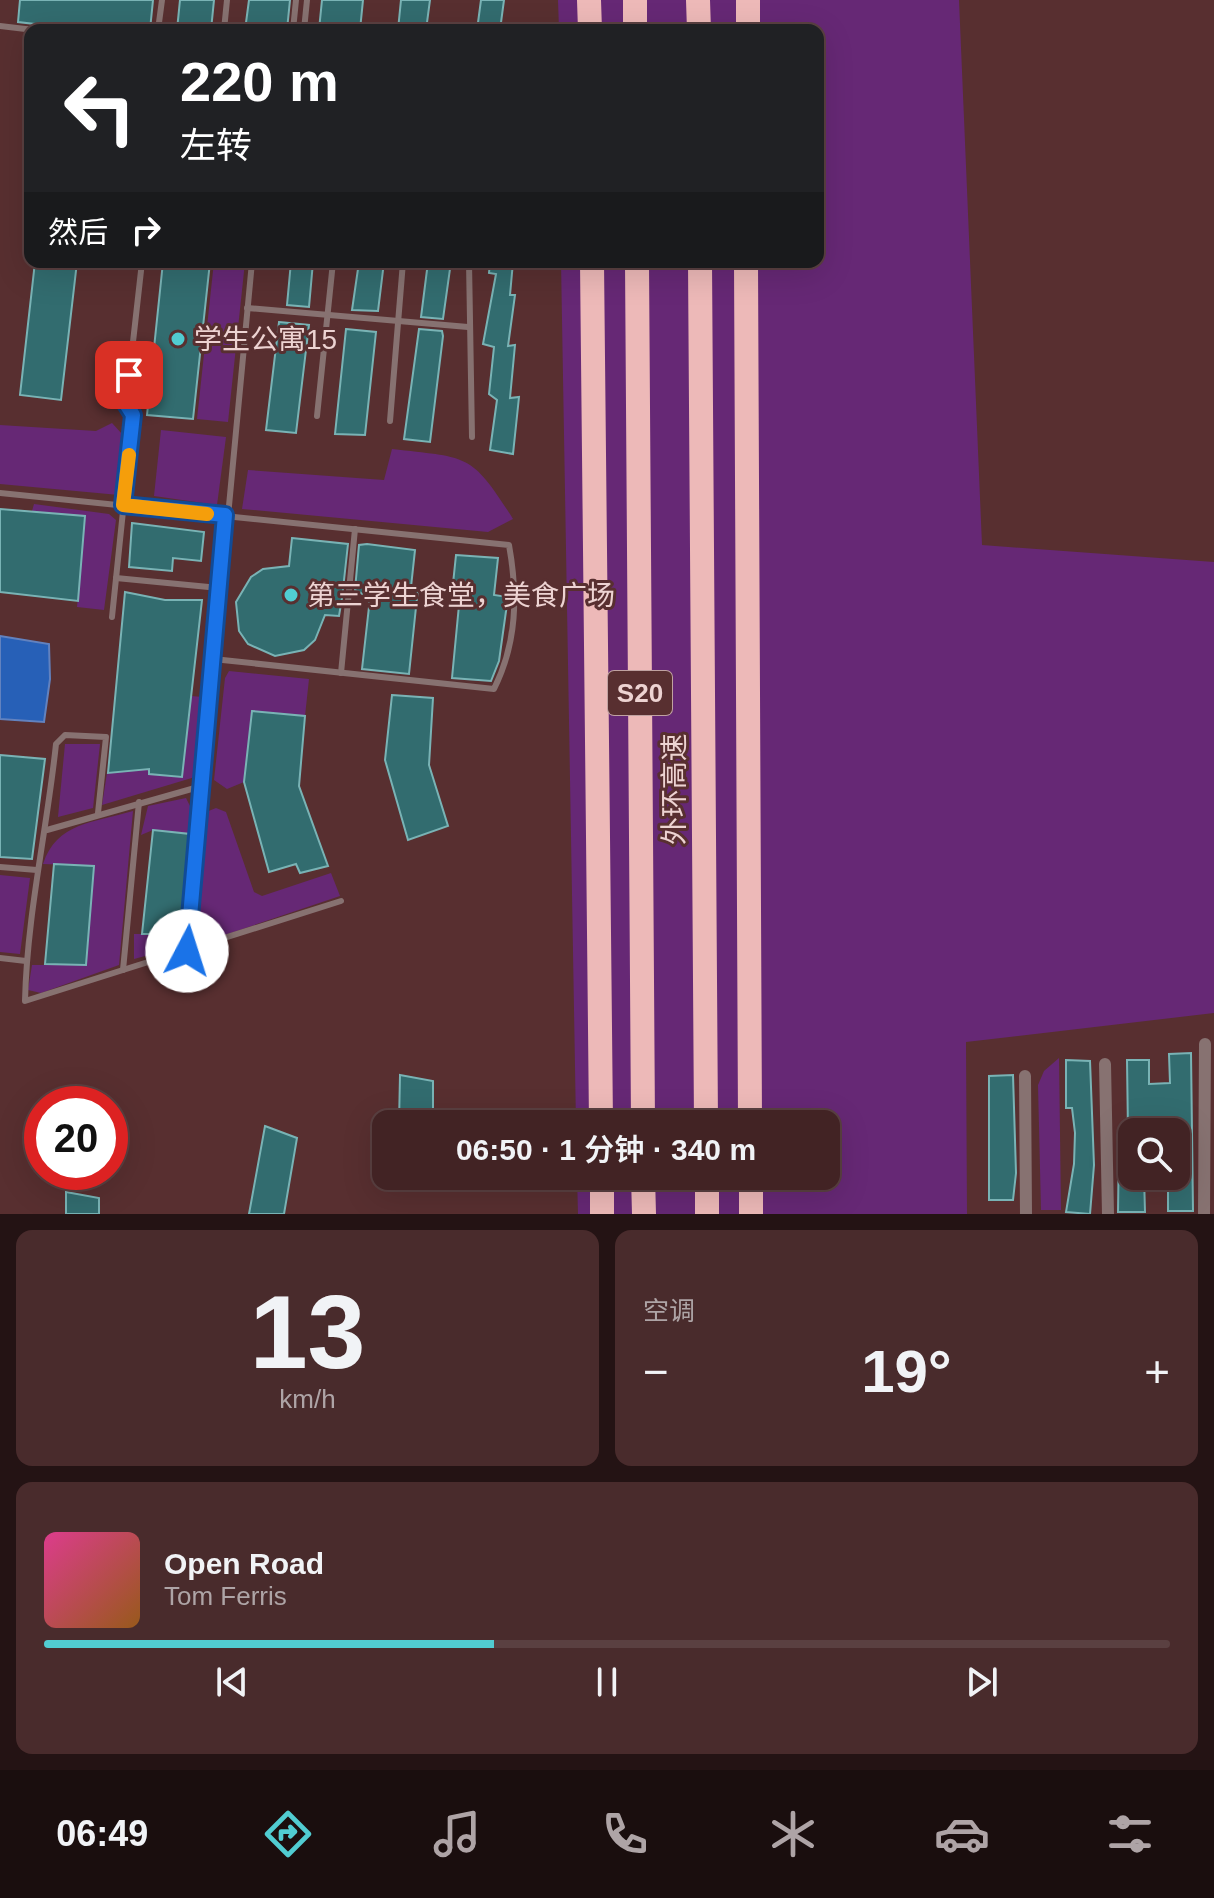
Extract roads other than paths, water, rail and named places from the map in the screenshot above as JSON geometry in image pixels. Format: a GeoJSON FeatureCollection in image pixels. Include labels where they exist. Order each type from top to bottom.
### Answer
{"type":"FeatureCollection","features":[{"type":"Feature","properties":{"kind":"highway"},"geometry":{"type":"LineString","coordinates":[[589,0],[590,24]]}},
{"type":"Feature","properties":{"kind":"highway"},"geometry":{"type":"LineString","coordinates":[[635,0],[635,24]]}},
{"type":"Feature","properties":{"kind":"highway"},"geometry":{"type":"LineString","coordinates":[[698,0],[699,24]]}},
{"type":"Feature","properties":{"kind":"highway"},"geometry":{"type":"LineString","coordinates":[[748,0],[748,24]]}},
{"type":"Feature","properties":{"kind":"highway"},"geometry":{"type":"LineString","coordinates":[[592,268],[601,1110]]}},
{"type":"Feature","properties":{"kind":"highway","name":"外环高速"},"geometry":{"type":"LineString","coordinates":[[637,268],[643,1110]]}},
{"type":"Feature","properties":{"kind":"highway","name":"外环高速"},"geometry":{"type":"LineString","coordinates":[[700,268],[706,1110]]}},
{"type":"Feature","properties":{"kind":"highway"},"geometry":{"type":"LineString","coordinates":[[746,268],[750,1110]]}},
{"type":"Feature","properties":{"kind":"highway"},"geometry":{"type":"LineString","coordinates":[[602,1190],[602,1214]]}},
{"type":"Feature","properties":{"kind":"highway"},"geometry":{"type":"LineString","coordinates":[[643,1190],[644,1214]]}},
{"type":"Feature","properties":{"kind":"highway"},"geometry":{"type":"LineString","coordinates":[[707,1190],[707,1214]]}},
{"type":"Feature","properties":{"kind":"highway"},"geometry":{"type":"LineString","coordinates":[[751,1190],[751,1214]]}},
{"type":"Feature","properties":{"kind":"street"},"geometry":{"type":"LineString","coordinates":[[1204,1214],[1205,1044]]}},
{"type":"Feature","properties":{"kind":"street"},"geometry":{"type":"LineString","coordinates":[[1105,1064],[1108,1214]]}},
{"type":"Feature","properties":{"kind":"street"},"geometry":{"type":"LineString","coordinates":[[1025,1076],[1026,1214]]}},
{"type":"Feature","properties":{"kind":"lane"},"geometry":{"type":"LineString","coordinates":[[159,24],[162,0]]}},
{"type":"Feature","properties":{"kind":"lane"},"geometry":{"type":"LineString","coordinates":[[225,24],[227,0]]}},
{"type":"Feature","properties":{"kind":"lane"},"geometry":{"type":"LineString","coordinates":[[294,24],[296,0]]}},
{"type":"Feature","properties":{"kind":"lane"},"geometry":{"type":"LineString","coordinates":[[305,24],[307,0]]}},
{"type":"Feature","properties":{"kind":"lane"},"geometry":{"type":"LineString","coordinates":[[0,26],[24,29]]}},
{"type":"Feature","properties":{"kind":"lane"},"geometry":{"type":"LineString","coordinates":[[112,617],[133,415],[126,404],[141,268]]}},
{"type":"Feature","properties":{"kind":"lane"},"geometry":{"type":"LineString","coordinates":[[187,951],[225,515],[251,268]]}},
{"type":"Feature","properties":{"kind":"lane"},"geometry":{"type":"LineString","coordinates":[[317,416],[333,268]]}},
{"type":"Feature","properties":{"kind":"lane"},"geometry":{"type":"LineString","coordinates":[[390,421],[403,268]]}},
{"type":"Feature","properties":{"kind":"lane"},"geometry":{"type":"LineString","coordinates":[[469,268],[472,437]]}},
{"type":"Feature","properties":{"kind":"lane"},"geometry":{"type":"LineString","coordinates":[[247,308],[468,327]]}},
{"type":"Feature","properties":{"kind":"lane"},"geometry":{"type":"LineString","coordinates":[[0,493],[509,545],[515,580],[515,614],[508,660],[494,689],[213,659]]}},
{"type":"Feature","properties":{"kind":"lane"},"geometry":{"type":"LineString","coordinates":[[341,673],[355,529]]}},
{"type":"Feature","properties":{"kind":"lane"},"geometry":{"type":"LineString","coordinates":[[116,578],[219,588]]}},
{"type":"Feature","properties":{"kind":"lane"},"geometry":{"type":"LineString","coordinates":[[98,813],[106,737],[65,735],[56,744],[47,830],[37,870],[26,961],[25,1001],[341,901]]}},
{"type":"Feature","properties":{"kind":"lane"},"geometry":{"type":"LineString","coordinates":[[47,830],[98,813],[202,786]]}},
{"type":"Feature","properties":{"kind":"lane"},"geometry":{"type":"LineString","coordinates":[[123,970],[139,802]]}},
{"type":"Feature","properties":{"kind":"lane"},"geometry":{"type":"LineString","coordinates":[[0,867],[37,870]]}},
{"type":"Feature","properties":{"kind":"lane"},"geometry":{"type":"LineString","coordinates":[[0,958],[26,961]]}},
{"type":"Feature","properties":{"kind":"water"},"geometry":{"type":"Polygon","coordinates":[[[0,636],[49,644],[50,679],[44,722],[0,719],[0,636]]]}},
{"type":"Feature","properties":{"kind":"place","name":"学生公寓15"},"geometry":{"type":"Point","coordinates":[178,339]}},
{"type":"Feature","properties":{"kind":"place","name":"第三学生食堂，美食广场"},"geometry":{"type":"Point","coordinates":[291,595]}}]}
